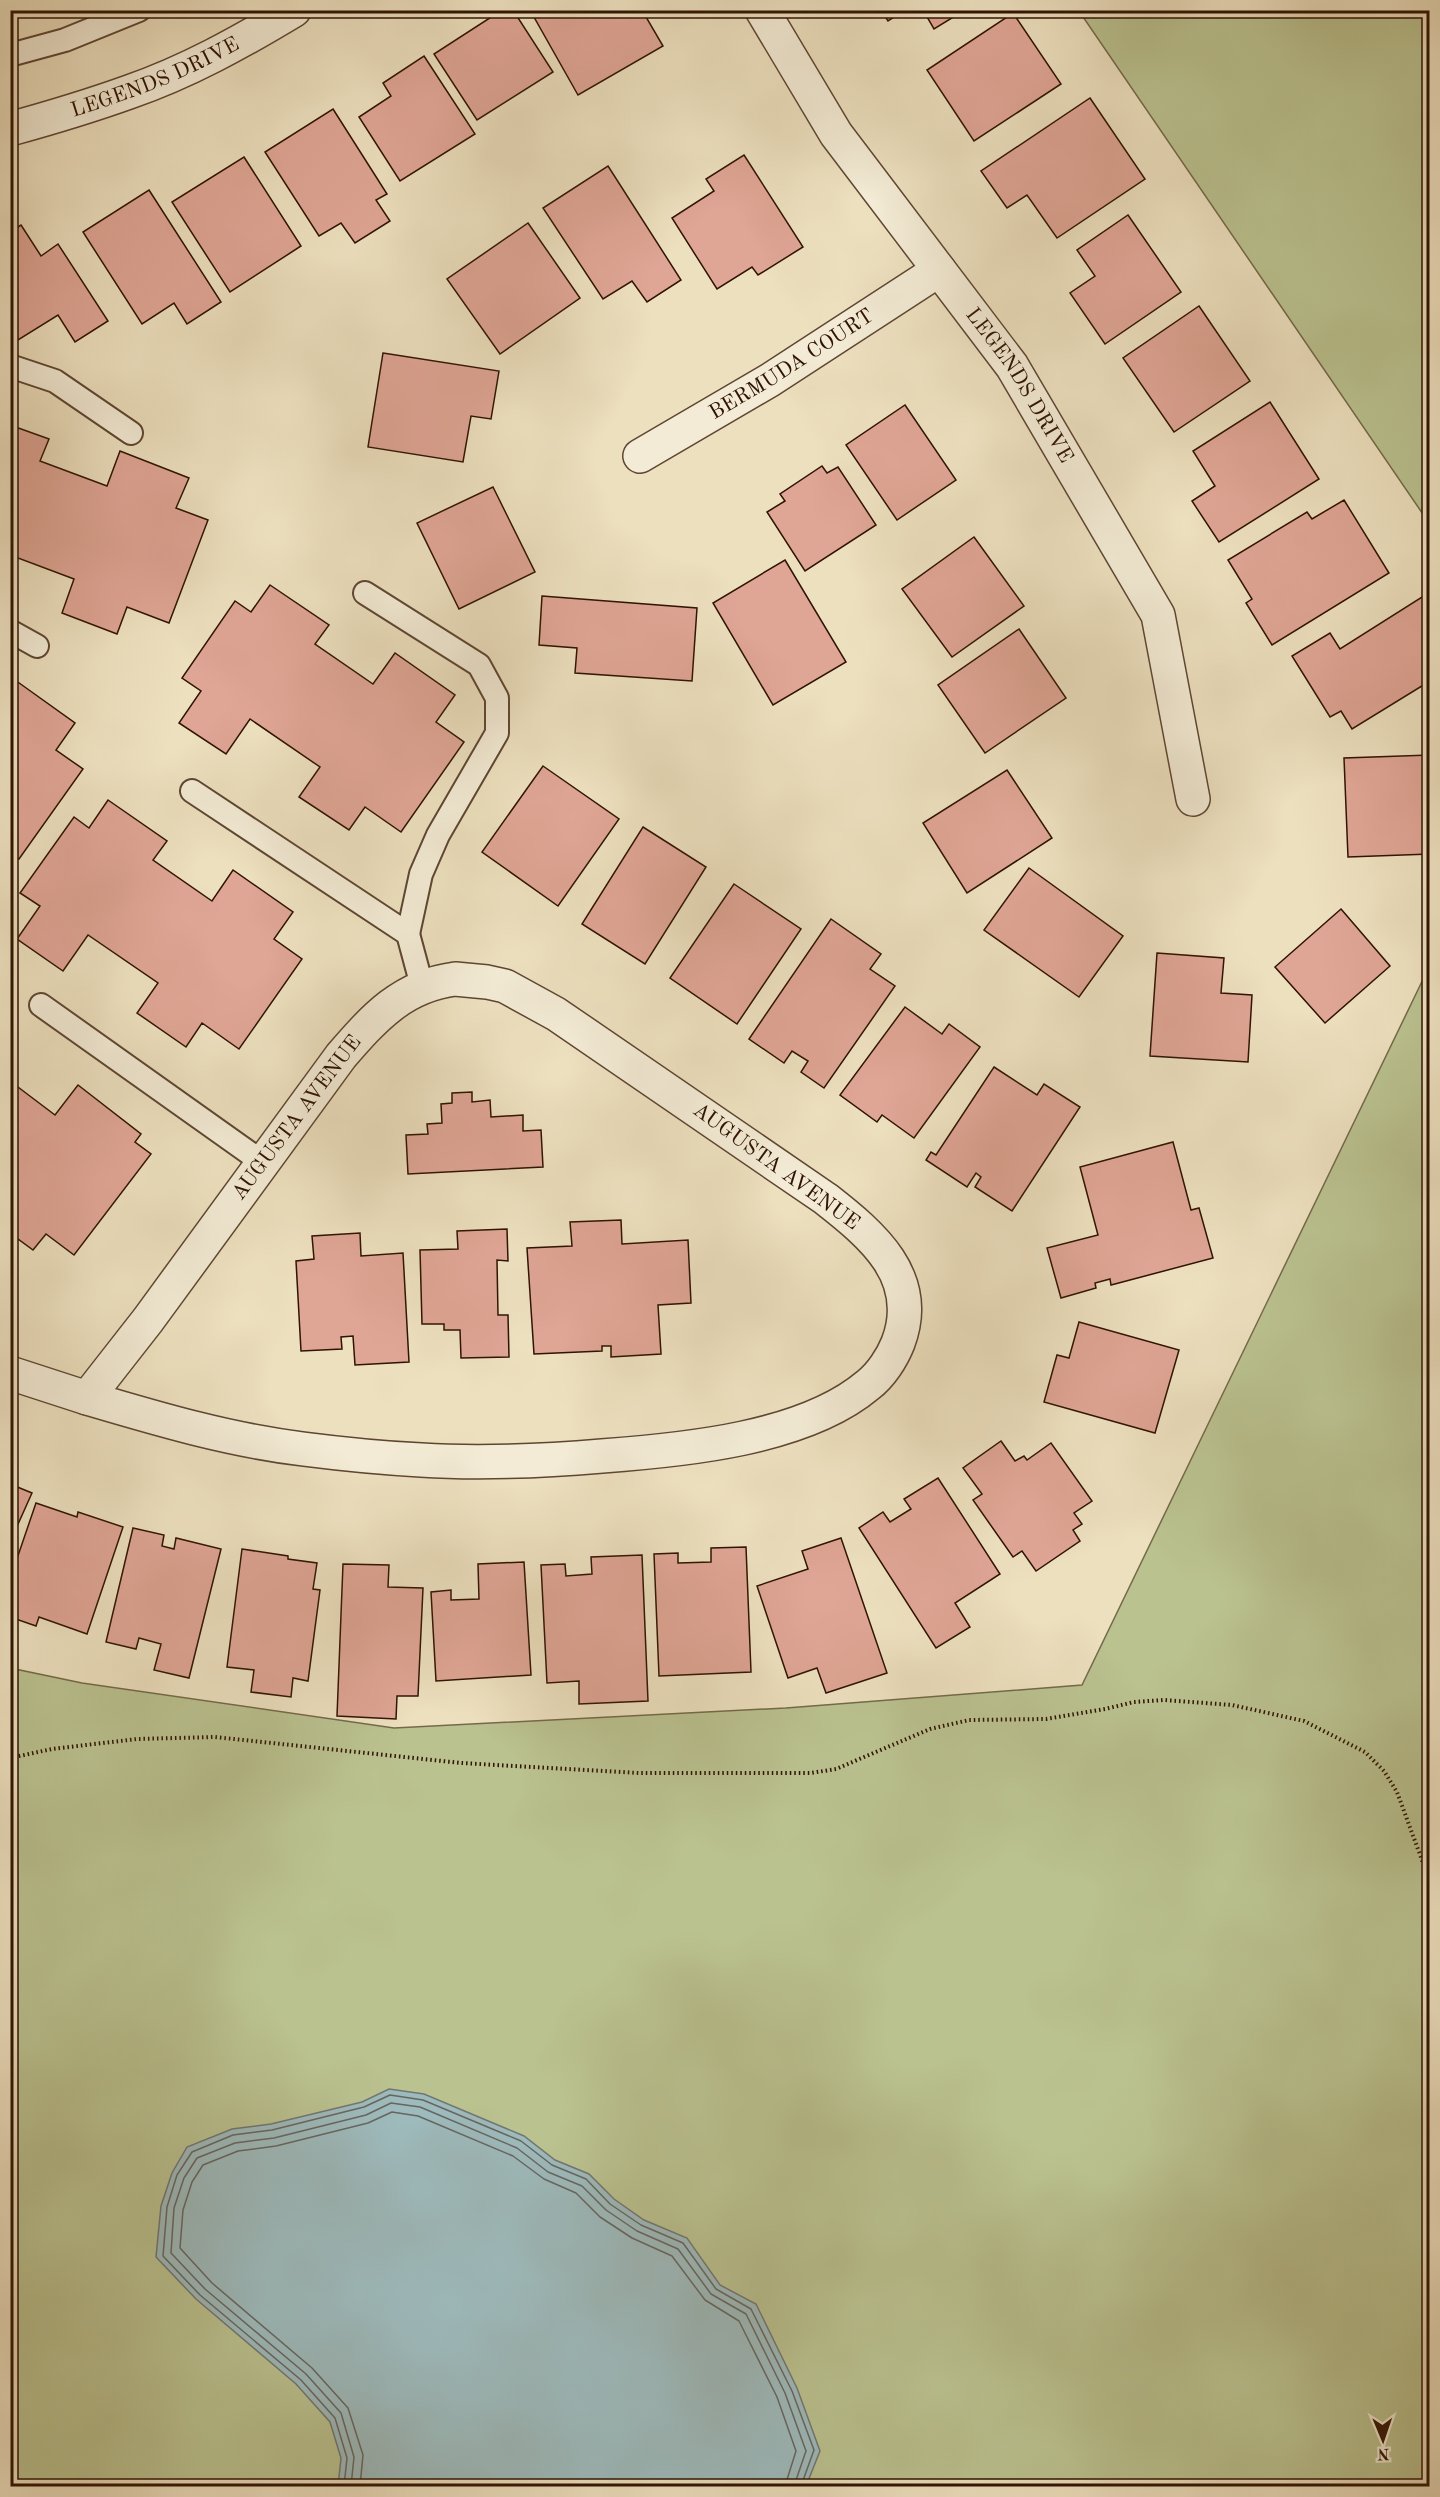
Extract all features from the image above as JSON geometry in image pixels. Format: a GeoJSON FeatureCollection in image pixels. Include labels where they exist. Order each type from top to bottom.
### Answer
{"type":"FeatureCollection","features":[{"type":"Feature","properties":{"kind":"street","name":"LEGENDS DRIVE"},"geometry":{"type":"LineString","coordinates":[[10,129],[131,92],[250,37],[294,10]]}},
{"type":"Feature","properties":{"kind":"street","name":"LEGENDS DRIVE"},"geometry":{"type":"LineString","coordinates":[[762,10],[836,134],[1012,366],[1158,615],[1193,799]]}},
{"type":"Feature","properties":{"kind":"street","name":"BERMUDA COURT"},"geometry":{"type":"LineString","coordinates":[[640,456],[770,380],[939,270]]}},
{"type":"Feature","properties":{"kind":"street","name":"AUGUSTA AVENUE"},"geometry":{"type":"LineString","coordinates":[[10,1373],[87,1398],[196,1430],[303,1449],[420,1460],[542,1461],[660,1451],[764,1432],[806,1419],[839,1405],[880,1374],[897,1346],[902,1330],[903,1296],[899,1278],[890,1260],[864,1228],[826,1199],[556,1014],[505,986],[455,979],[422,986],[392,1003],[366,1027],[341,1056],[148,1320],[87,1398]]}},
{"type":"Feature","properties":{"kind":"lane"},"geometry":{"type":"LineString","coordinates":[[10,55],[65,40],[139,10]]}},
{"type":"Feature","properties":{"kind":"lane"},"geometry":{"type":"LineString","coordinates":[[10,366],[55,381],[131,433]]}},
{"type":"Feature","properties":{"kind":"lane"},"geometry":{"type":"LineString","coordinates":[[365,593],[479,665],[497,698],[497,733],[438,835],[422,874],[408,934],[422,986]]}},
{"type":"Feature","properties":{"kind":"lane"},"geometry":{"type":"LineString","coordinates":[[10,631],[37,646]]}},
{"type":"Feature","properties":{"kind":"lane"},"geometry":{"type":"LineString","coordinates":[[192,791],[408,934]]}},
{"type":"Feature","properties":{"kind":"lane"},"geometry":{"type":"LineString","coordinates":[[41,1005],[262,1162]]}},
{"type":"Feature","properties":{"kind":"path"},"geometry":{"type":"LineString","coordinates":[[10,1758],[52,1749],[137,1739],[215,1737],[461,1763],[639,1773],[811,1773],[836,1769],[930,1729],[969,1720],[1046,1719],[1134,1702],[1200,1701],[1261,1710],[1304,1721],[1365,1752],[1384,1771],[1397,1792],[1430,1881]]}},
{"type":"Feature","properties":{"kind":"green space"},"geometry":{"type":"Polygon","coordinates":[[[1079,11],[1429,11],[1429,523],[1079,11]]]}},
{"type":"Feature","properties":{"kind":"green space"},"geometry":{"type":"Polygon","coordinates":[[[1429,967],[1429,2486],[11,2486],[10,1668],[82,1683],[394,1728],[786,1708],[1082,1685],[1429,967]]]}},
{"type":"Feature","properties":{"kind":"water"},"geometry":{"type":"Polygon","coordinates":[[[389,2089],[424,2094],[524,2136],[555,2160],[589,2174],[614,2199],[644,2220],[687,2238],[720,2285],[756,2304],[797,2388],[820,2451],[806,2486],[338,2486],[341,2458],[330,2422],[296,2384],[196,2299],[156,2257],[161,2206],[172,2173],[187,2147],[232,2129],[271,2124],[362,2102],[389,2089]]]}},
{"type":"Feature","properties":{"kind":"building"},"geometry":{"type":"Polygon","coordinates":[[[502,10],[513,10],[553,72],[477,120],[434,54],[502,10]]]}},
{"type":"Feature","properties":{"kind":"building"},"geometry":{"type":"Polygon","coordinates":[[[530,10],[642,10],[663,46],[578,95],[530,10]]]}},
{"type":"Feature","properties":{"kind":"building"},"geometry":{"type":"Polygon","coordinates":[[[881,10],[905,10],[888,21],[881,10]]]}},
{"type":"Feature","properties":{"kind":"building"},"geometry":{"type":"Polygon","coordinates":[[[923,10],[965,10],[934,29],[923,10]]]}},
{"type":"Feature","properties":{"kind":"building"},"geometry":{"type":"Polygon","coordinates":[[[1013,13],[1061,84],[974,141],[927,70],[1013,13]]]}},
{"type":"Feature","properties":{"kind":"building"},"geometry":{"type":"Polygon","coordinates":[[[424,56],[475,134],[400,181],[359,117],[391,96],[383,83],[424,56]]]}},
{"type":"Feature","properties":{"kind":"building"},"geometry":{"type":"Polygon","coordinates":[[[1090,98],[1145,179],[1057,238],[1027,195],[1007,208],[981,171],[1090,98]]]}},
{"type":"Feature","properties":{"kind":"building"},"geometry":{"type":"Polygon","coordinates":[[[333,109],[387,194],[376,200],[390,221],[355,243],[341,223],[319,236],[265,152],[333,109]]]}},
{"type":"Feature","properties":{"kind":"building"},"geometry":{"type":"Polygon","coordinates":[[[744,155],[803,247],[758,275],[752,267],[717,289],[672,218],[714,191],[706,179],[744,155]]]}},
{"type":"Feature","properties":{"kind":"building"},"geometry":{"type":"Polygon","coordinates":[[[244,157],[301,246],[230,292],[172,202],[244,157]]]}},
{"type":"Feature","properties":{"kind":"building"},"geometry":{"type":"Polygon","coordinates":[[[608,166],[681,280],[647,302],[632,281],[603,299],[543,208],[608,166]]]}},
{"type":"Feature","properties":{"kind":"building"},"geometry":{"type":"Polygon","coordinates":[[[149,190],[221,302],[187,324],[174,303],[142,324],[83,232],[149,190]]]}},
{"type":"Feature","properties":{"kind":"building"},"geometry":{"type":"Polygon","coordinates":[[[1128,215],[1181,292],[1105,344],[1070,293],[1095,276],[1077,250],[1128,215]]]}},
{"type":"Feature","properties":{"kind":"building"},"geometry":{"type":"Polygon","coordinates":[[[528,223],[580,298],[500,354],[447,279],[528,223]]]}},
{"type":"Feature","properties":{"kind":"building"},"geometry":{"type":"Polygon","coordinates":[[[21,225],[41,256],[58,244],[108,321],[75,342],[58,315],[18,340],[10,327],[10,232],[21,225]]]}},
{"type":"Feature","properties":{"kind":"building"},"geometry":{"type":"Polygon","coordinates":[[[1199,306],[1250,381],[1174,432],[1123,358],[1199,306]]]}},
{"type":"Feature","properties":{"kind":"building"},"geometry":{"type":"Polygon","coordinates":[[[383,353],[499,371],[491,419],[471,416],[463,462],[368,447],[383,353]]]}},
{"type":"Feature","properties":{"kind":"building"},"geometry":{"type":"Polygon","coordinates":[[[1270,402],[1319,479],[1219,542],[1192,501],[1215,486],[1193,451],[1270,402]]]}},
{"type":"Feature","properties":{"kind":"building"},"geometry":{"type":"Polygon","coordinates":[[[905,405],[956,480],[897,520],[846,445],[905,405]]]}},
{"type":"Feature","properties":{"kind":"building"},"geometry":{"type":"Polygon","coordinates":[[[10,425],[49,439],[40,461],[107,486],[120,451],[189,478],[176,508],[208,520],[169,623],[127,607],[117,634],[62,613],[74,579],[10,555],[10,425]]]}},
{"type":"Feature","properties":{"kind":"building"},"geometry":{"type":"Polygon","coordinates":[[[822,466],[827,473],[838,467],[876,525],[805,571],[767,512],[785,501],[780,494],[822,466]]]}},
{"type":"Feature","properties":{"kind":"building"},"geometry":{"type":"Polygon","coordinates":[[[493,487],[535,572],[459,609],[417,523],[493,487]]]}},
{"type":"Feature","properties":{"kind":"building"},"geometry":{"type":"Polygon","coordinates":[[[1344,500],[1389,573],[1272,645],[1246,603],[1252,599],[1228,560],[1307,512],[1312,519],[1344,500]]]}},
{"type":"Feature","properties":{"kind":"building"},"geometry":{"type":"Polygon","coordinates":[[[974,537],[1024,606],[952,657],[902,589],[974,537]]]}},
{"type":"Feature","properties":{"kind":"building"},"geometry":{"type":"Polygon","coordinates":[[[785,560],[846,662],[773,705],[713,603],[785,560]]]}},
{"type":"Feature","properties":{"kind":"building"},"geometry":{"type":"Polygon","coordinates":[[[270,585],[329,625],[315,644],[373,684],[395,653],[455,695],[436,722],[464,742],[401,832],[365,807],[349,830],[299,797],[320,767],[250,719],[226,754],[179,723],[201,691],[182,678],[235,601],[251,612],[270,585]]]}},
{"type":"Feature","properties":{"kind":"building"},"geometry":{"type":"Polygon","coordinates":[[[542,596],[697,608],[692,681],[575,673],[577,648],[539,645],[542,596]]]}},
{"type":"Feature","properties":{"kind":"building"},"geometry":{"type":"Polygon","coordinates":[[[1422,597],[1430,610],[1430,643],[1426,645],[1430,650],[1430,681],[1352,729],[1341,711],[1330,717],[1292,656],[1330,633],[1340,649],[1422,597]]]}},
{"type":"Feature","properties":{"kind":"building"},"geometry":{"type":"Polygon","coordinates":[[[1019,629],[1066,698],[985,753],[938,685],[1019,629]]]}},
{"type":"Feature","properties":{"kind":"building"},"geometry":{"type":"Polygon","coordinates":[[[15,680],[75,723],[56,750],[83,769],[19,859],[10,853],[10,686],[15,680]]]}},
{"type":"Feature","properties":{"kind":"building"},"geometry":{"type":"Polygon","coordinates":[[[1430,755],[1430,854],[1348,857],[1344,758],[1430,755]]]}},
{"type":"Feature","properties":{"kind":"building"},"geometry":{"type":"Polygon","coordinates":[[[543,766],[619,819],[558,906],[482,852],[543,766]]]}},
{"type":"Feature","properties":{"kind":"building"},"geometry":{"type":"Polygon","coordinates":[[[1007,770],[1052,838],[967,893],[923,823],[1007,770]]]}},
{"type":"Feature","properties":{"kind":"building"},"geometry":{"type":"Polygon","coordinates":[[[108,800],[167,841],[153,860],[212,901],[233,870],[293,912],[274,939],[302,959],[239,1049],[202,1023],[186,1047],[137,1013],[158,983],[88,935],[63,971],[17,939],[40,906],[20,893],[74,817],[89,828],[108,800]]]}},
{"type":"Feature","properties":{"kind":"building"},"geometry":{"type":"Polygon","coordinates":[[[643,827],[706,867],[645,964],[582,924],[643,827]]]}},
{"type":"Feature","properties":{"kind":"building"},"geometry":{"type":"Polygon","coordinates":[[[1029,868],[1123,936],[1079,997],[984,930],[1029,868]]]}},
{"type":"Feature","properties":{"kind":"building"},"geometry":{"type":"Polygon","coordinates":[[[734,884],[801,929],[737,1024],[670,978],[734,884]]]}},
{"type":"Feature","properties":{"kind":"building"},"geometry":{"type":"Polygon","coordinates":[[[1341,909],[1390,966],[1325,1023],[1275,967],[1341,909]]]}},
{"type":"Feature","properties":{"kind":"building"},"geometry":{"type":"Polygon","coordinates":[[[831,919],[881,954],[870,969],[895,986],[824,1088],[801,1072],[808,1061],[792,1051],[784,1063],[749,1039],[831,919]]]}},
{"type":"Feature","properties":{"kind":"building"},"geometry":{"type":"Polygon","coordinates":[[[1157,953],[1224,958],[1221,993],[1252,995],[1248,1062],[1150,1056],[1157,953]]]}},
{"type":"Feature","properties":{"kind":"building"},"geometry":{"type":"Polygon","coordinates":[[[905,1007],[942,1034],[949,1024],[980,1047],[914,1138],[882,1115],[877,1122],[840,1095],[905,1007]]]}},
{"type":"Feature","properties":{"kind":"building"},"geometry":{"type":"Polygon","coordinates":[[[994,1067],[1037,1095],[1044,1084],[1080,1107],[1012,1211],[975,1187],[981,1177],[976,1173],[967,1187],[926,1160],[931,1152],[936,1155],[994,1067]]]}},
{"type":"Feature","properties":{"kind":"building"},"geometry":{"type":"Polygon","coordinates":[[[10,1081],[55,1115],[78,1085],[141,1134],[135,1142],[151,1154],[74,1255],[46,1234],[33,1250],[10,1233],[10,1081]]]}},
{"type":"Feature","properties":{"kind":"building"},"geometry":{"type":"Polygon","coordinates":[[[472,1092],[472,1102],[490,1100],[491,1117],[523,1115],[523,1131],[541,1130],[543,1167],[408,1174],[406,1135],[428,1134],[427,1124],[442,1123],[441,1104],[452,1103],[452,1093],[472,1092]]]}},
{"type":"Feature","properties":{"kind":"building"},"geometry":{"type":"Polygon","coordinates":[[[1173,1142],[1191,1210],[1199,1208],[1213,1258],[1111,1285],[1110,1279],[1095,1283],[1096,1288],[1061,1298],[1047,1248],[1098,1235],[1080,1167],[1173,1142]]]}},
{"type":"Feature","properties":{"kind":"building"},"geometry":{"type":"Polygon","coordinates":[[[621,1220],[622,1244],[688,1240],[691,1303],[658,1305],[661,1354],[611,1357],[611,1346],[602,1346],[602,1351],[534,1354],[527,1248],[572,1246],[570,1222],[621,1220]]]}},
{"type":"Feature","properties":{"kind":"building"},"geometry":{"type":"Polygon","coordinates":[[[507,1229],[508,1261],[497,1260],[498,1315],[508,1315],[509,1357],[461,1358],[460,1330],[444,1330],[444,1324],[422,1324],[420,1250],[458,1249],[457,1231],[507,1229]]]}},
{"type":"Feature","properties":{"kind":"building"},"geometry":{"type":"Polygon","coordinates":[[[360,1233],[361,1256],[403,1253],[409,1362],[355,1365],[353,1336],[341,1337],[342,1349],[301,1351],[296,1261],[314,1259],[312,1236],[360,1233]]]}},
{"type":"Feature","properties":{"kind":"building"},"geometry":{"type":"Polygon","coordinates":[[[1079,1322],[1179,1350],[1155,1433],[1044,1402],[1057,1355],[1069,1358],[1079,1322]]]}},
{"type":"Feature","properties":{"kind":"building"},"geometry":{"type":"Polygon","coordinates":[[[1001,1441],[1015,1461],[1024,1456],[1027,1460],[1051,1443],[1092,1501],[1074,1513],[1082,1524],[1073,1530],[1080,1541],[1036,1571],[1022,1551],[1013,1557],[973,1500],[982,1494],[963,1468],[1001,1441]]]}},
{"type":"Feature","properties":{"kind":"building"},"geometry":{"type":"Polygon","coordinates":[[[938,1478],[1000,1574],[955,1603],[970,1627],[936,1648],[859,1528],[883,1512],[890,1522],[911,1509],[904,1499],[938,1478]]]}},
{"type":"Feature","properties":{"kind":"building"},"geometry":{"type":"Polygon","coordinates":[[[10,1484],[32,1493],[10,1542],[10,1484]]]}},
{"type":"Feature","properties":{"kind":"building"},"geometry":{"type":"Polygon","coordinates":[[[36,1503],[77,1517],[78,1512],[123,1527],[87,1634],[39,1617],[36,1626],[10,1617],[10,1579],[36,1503]]]}},
{"type":"Feature","properties":{"kind":"building"},"geometry":{"type":"Polygon","coordinates":[[[133,1528],[164,1535],[162,1546],[174,1549],[176,1538],[221,1549],[189,1678],[154,1670],[161,1644],[139,1638],[136,1649],[106,1642],[133,1528]]]}},
{"type":"Feature","properties":{"kind":"building"},"geometry":{"type":"Polygon","coordinates":[[[841,1538],[887,1673],[826,1693],[817,1668],[788,1678],[757,1586],[808,1569],[802,1551],[841,1538]]]}},
{"type":"Feature","properties":{"kind":"building"},"geometry":{"type":"Polygon","coordinates":[[[746,1547],[751,1672],[659,1676],[654,1554],[678,1553],[678,1563],[711,1562],[711,1548],[746,1547]]]}},
{"type":"Feature","properties":{"kind":"building"},"geometry":{"type":"Polygon","coordinates":[[[242,1549],[317,1563],[313,1589],[320,1590],[308,1681],[293,1678],[291,1697],[251,1692],[254,1670],[227,1667],[242,1549]]]}},
{"type":"Feature","properties":{"kind":"building"},"geometry":{"type":"Polygon","coordinates":[[[642,1555],[648,1701],[579,1704],[579,1681],[547,1683],[541,1565],[565,1564],[566,1576],[592,1574],[591,1557],[642,1555]]]}},
{"type":"Feature","properties":{"kind":"building"},"geometry":{"type":"Polygon","coordinates":[[[524,1562],[531,1675],[436,1681],[431,1592],[451,1590],[451,1600],[479,1599],[478,1564],[524,1562]]]}},
{"type":"Feature","properties":{"kind":"building"},"geometry":{"type":"Polygon","coordinates":[[[343,1564],[389,1565],[388,1587],[423,1588],[418,1696],[397,1696],[396,1719],[337,1716],[343,1564]]]}}]}
